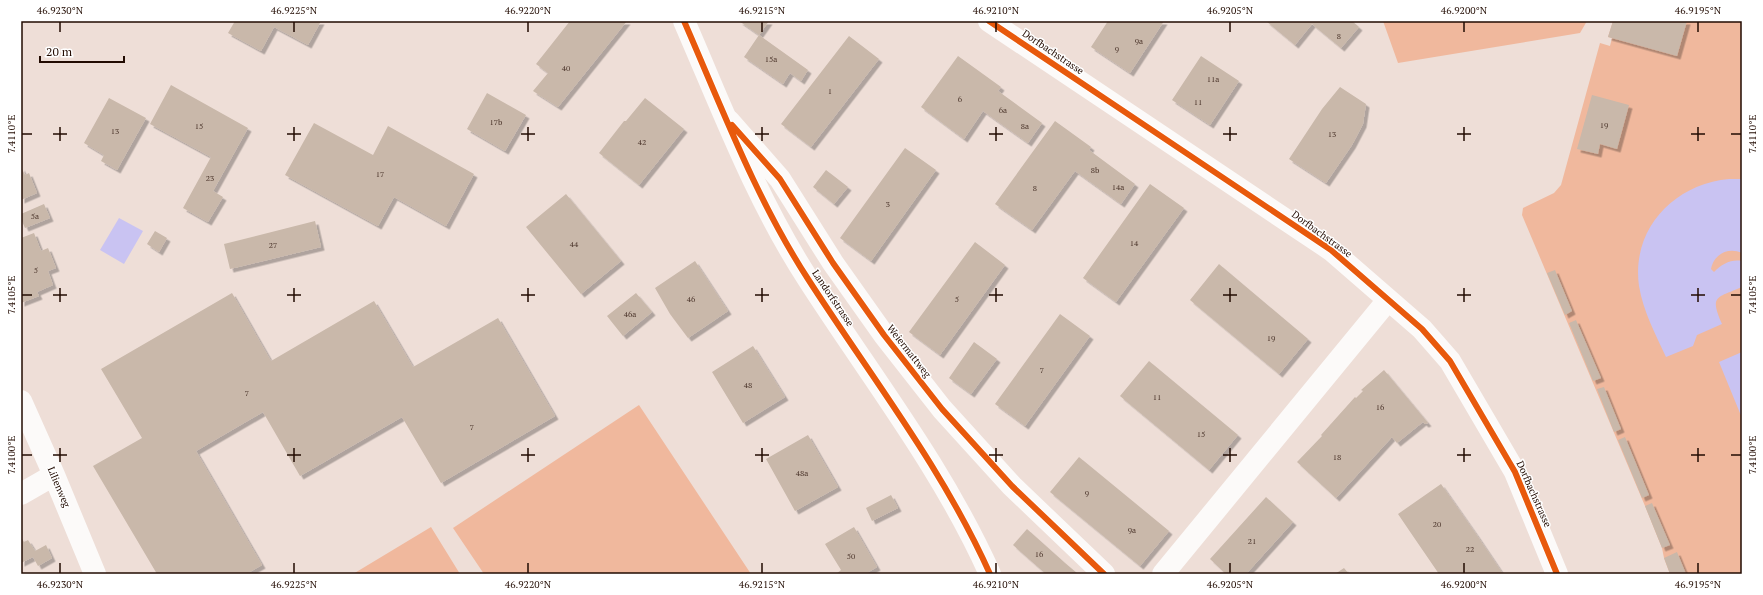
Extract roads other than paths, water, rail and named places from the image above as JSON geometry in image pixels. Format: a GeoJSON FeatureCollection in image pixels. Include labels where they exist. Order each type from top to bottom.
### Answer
{"type":"FeatureCollection","features":[{"type":"Feature","properties":{"kind":"street","name":"Landorfstrasse"},"geometry":{"type":"LineString","coordinates":[[684,21],[725,118],[765,204],[807,278],[927,457],[954,501],[990,574]]}},
{"type":"Feature","properties":{"kind":"street","name":"Dorfbachstrasse"},"geometry":{"type":"LineString","coordinates":[[989,21],[1331,250],[1422,330],[1450,361],[1515,472],[1557,574]]}},
{"type":"Feature","properties":{"kind":"street","name":"Weiermattweg"},"geometry":{"type":"LineString","coordinates":[[725,118],[780,179],[833,263],[865,309],[942,409],[1012,486],[1104,574]]}},
{"type":"Feature","properties":{"kind":"street"},"geometry":{"type":"LineString","coordinates":[[1163,574],[1388,300]]}},
{"type":"Feature","properties":{"kind":"street","name":"Lilienweg"},"geometry":{"type":"LineString","coordinates":[[21,401],[54,475],[95,574]]}},
{"type":"Feature","properties":{"kind":"street"},"geometry":{"type":"LineString","coordinates":[[21,494],[54,475]]}}]}
